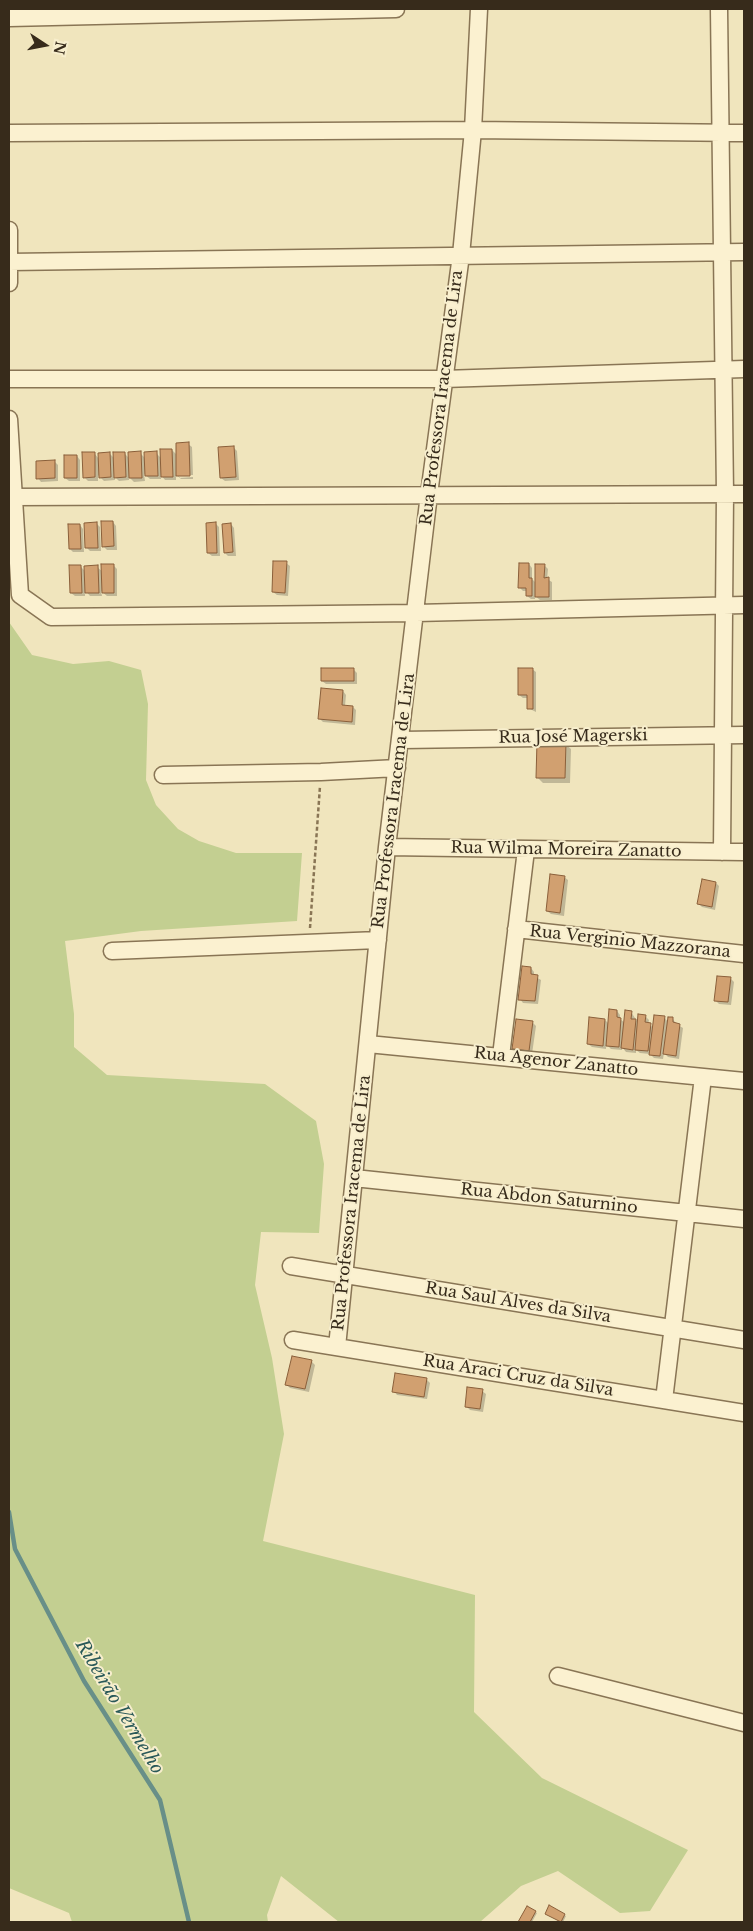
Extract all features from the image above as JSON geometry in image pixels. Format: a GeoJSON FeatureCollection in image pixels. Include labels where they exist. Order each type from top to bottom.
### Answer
{"type":"FeatureCollection","features":[{"type":"Feature","properties":{"kind":"street"},"geometry":{"type":"LineString","coordinates":[[9,18],[396,9]]}},
{"type":"Feature","properties":{"kind":"street","name":"Rua Professora Iracema de Lira"},"geometry":{"type":"LineString","coordinates":[[337,1347],[388,847],[402,740],[429,494],[461,255],[473,130],[479,9]]}},
{"type":"Feature","properties":{"kind":"street"},"geometry":{"type":"LineString","coordinates":[[719,9],[725,494],[722,852]]}},
{"type":"Feature","properties":{"kind":"street"},"geometry":{"type":"LineString","coordinates":[[9,133],[473,130],[744,133]]}},
{"type":"Feature","properties":{"kind":"street"},"geometry":{"type":"LineString","coordinates":[[9,230],[9,283]]}},
{"type":"Feature","properties":{"kind":"street"},"geometry":{"type":"LineString","coordinates":[[9,262],[744,252]]}},
{"type":"Feature","properties":{"kind":"street"},"geometry":{"type":"LineString","coordinates":[[9,379],[444,378],[744,369]]}},
{"type":"Feature","properties":{"kind":"street"},"geometry":{"type":"LineString","coordinates":[[9,419],[12,497],[20,595],[52,617],[416,613],[744,605]]}},
{"type":"Feature","properties":{"kind":"street"},"geometry":{"type":"LineString","coordinates":[[12,497],[744,494]]}},
{"type":"Feature","properties":{"kind":"street","name":"Rua José Magerski"},"geometry":{"type":"LineString","coordinates":[[402,740],[744,735]]}},
{"type":"Feature","properties":{"kind":"street"},"geometry":{"type":"LineString","coordinates":[[164,775],[321,772],[397,768]]}},
{"type":"Feature","properties":{"kind":"street","name":"Rua Wilma Moreira Zanatto"},"geometry":{"type":"LineString","coordinates":[[388,847],[744,852]]}},
{"type":"Feature","properties":{"kind":"street"},"geometry":{"type":"LineString","coordinates":[[501,1056],[526,850]]}},
{"type":"Feature","properties":{"kind":"street","name":"Rua Verginio Mazzorana"},"geometry":{"type":"LineString","coordinates":[[516,929],[744,954]]}},
{"type":"Feature","properties":{"kind":"street"},"geometry":{"type":"LineString","coordinates":[[112,951],[378,940]]}},
{"type":"Feature","properties":{"kind":"street","name":"Rua Agenor Zanatto"},"geometry":{"type":"LineString","coordinates":[[368,1044],[744,1081]]}},
{"type":"Feature","properties":{"kind":"street"},"geometry":{"type":"LineString","coordinates":[[664,1400],[703,1077]]}},
{"type":"Feature","properties":{"kind":"street","name":"Rua Abdon Saturnino"},"geometry":{"type":"LineString","coordinates":[[354,1178],[744,1219]]}},
{"type":"Feature","properties":{"kind":"street","name":"Rua Saul Alves da Silva"},"geometry":{"type":"LineString","coordinates":[[291,1266],[744,1340]]}},
{"type":"Feature","properties":{"kind":"street","name":"Rua Araci Cruz da Silva"},"geometry":{"type":"LineString","coordinates":[[293,1340],[744,1413]]}},
{"type":"Feature","properties":{"kind":"street"},"geometry":{"type":"LineString","coordinates":[[558,1676],[744,1723]]}},
{"type":"Feature","properties":{"kind":"path"},"geometry":{"type":"LineString","coordinates":[[308,943],[316,867],[321,772]]}},
{"type":"Feature","properties":{"kind":"green space"},"geometry":{"type":"Polygon","coordinates":[[[9,622],[32,655],[73,664],[109,661],[141,670],[148,704],[146,780],[156,805],[178,829],[199,841],[236,853],[302,853],[297,921],[141,931],[65,941],[74,1014],[74,1047],[107,1075],[265,1084],[316,1121],[324,1164],[319,1233],[261,1232],[255,1285],[272,1358],[284,1434],[263,1541],[475,1595],[474,1712],[542,1778],[688,1850],[650,1911],[620,1913],[558,1871],[521,1886],[480,1922],[339,1922],[281,1876],[267,1915],[268,1922],[72,1922],[69,1913],[9,1888],[9,622]]]}},
{"type":"Feature","properties":{"kind":"building"},"geometry":{"type":"Polygon","coordinates":[[[189,442],[190,476],[176,476],[176,443],[189,442]]]}},
{"type":"Feature","properties":{"kind":"building"},"geometry":{"type":"Polygon","coordinates":[[[234,446],[236,477],[220,478],[218,447],[234,446]]]}},
{"type":"Feature","properties":{"kind":"building"},"geometry":{"type":"Polygon","coordinates":[[[160,449],[172,449],[173,477],[161,477],[160,449]]]}},
{"type":"Feature","properties":{"kind":"building"},"geometry":{"type":"Polygon","coordinates":[[[141,451],[142,478],[129,478],[128,452],[141,451]]]}},
{"type":"Feature","properties":{"kind":"building"},"geometry":{"type":"Polygon","coordinates":[[[157,451],[158,476],[145,476],[144,452],[157,451]]]}},
{"type":"Feature","properties":{"kind":"building"},"geometry":{"type":"Polygon","coordinates":[[[82,452],[95,452],[95,477],[83,478],[82,452]]]}},
{"type":"Feature","properties":{"kind":"building"},"geometry":{"type":"Polygon","coordinates":[[[110,452],[111,477],[99,478],[98,453],[110,452]]]}},
{"type":"Feature","properties":{"kind":"building"},"geometry":{"type":"Polygon","coordinates":[[[113,452],[125,452],[126,477],[114,478],[113,452]]]}},
{"type":"Feature","properties":{"kind":"building"},"geometry":{"type":"Polygon","coordinates":[[[64,455],[77,455],[77,478],[64,478],[64,455]]]}},
{"type":"Feature","properties":{"kind":"building"},"geometry":{"type":"Polygon","coordinates":[[[55,460],[55,478],[36,479],[36,461],[55,460]]]}},
{"type":"Feature","properties":{"kind":"building"},"geometry":{"type":"Polygon","coordinates":[[[101,521],[113,521],[114,546],[102,547],[101,521]]]}},
{"type":"Feature","properties":{"kind":"building"},"geometry":{"type":"Polygon","coordinates":[[[97,522],[98,548],[85,548],[84,523],[97,522]]]}},
{"type":"Feature","properties":{"kind":"building"},"geometry":{"type":"Polygon","coordinates":[[[216,522],[217,553],[207,553],[206,523],[216,522]]]}},
{"type":"Feature","properties":{"kind":"building"},"geometry":{"type":"Polygon","coordinates":[[[231,523],[233,552],[224,553],[222,524],[231,523]]]}},
{"type":"Feature","properties":{"kind":"building"},"geometry":{"type":"Polygon","coordinates":[[[68,524],[80,524],[81,549],[69,549],[68,524]]]}},
{"type":"Feature","properties":{"kind":"building"},"geometry":{"type":"Polygon","coordinates":[[[273,561],[287,561],[285,593],[272,592],[273,561]]]}},
{"type":"Feature","properties":{"kind":"building"},"geometry":{"type":"Polygon","coordinates":[[[519,563],[529,563],[529,578],[532,578],[532,596],[526,596],[526,588],[518,588],[519,563]]]}},
{"type":"Feature","properties":{"kind":"building"},"geometry":{"type":"Polygon","coordinates":[[[101,564],[114,564],[114,593],[102,593],[101,564]]]}},
{"type":"Feature","properties":{"kind":"building"},"geometry":{"type":"Polygon","coordinates":[[[535,564],[545,564],[544,578],[549,577],[549,597],[535,597],[535,564]]]}},
{"type":"Feature","properties":{"kind":"building"},"geometry":{"type":"Polygon","coordinates":[[[69,565],[81,565],[82,593],[70,593],[69,565]]]}},
{"type":"Feature","properties":{"kind":"building"},"geometry":{"type":"Polygon","coordinates":[[[98,565],[99,593],[85,593],[84,566],[98,565]]]}},
{"type":"Feature","properties":{"kind":"building"},"geometry":{"type":"Polygon","coordinates":[[[321,668],[354,668],[354,681],[321,681],[321,668]]]}},
{"type":"Feature","properties":{"kind":"building"},"geometry":{"type":"Polygon","coordinates":[[[518,668],[533,668],[533,709],[527,709],[527,695],[518,695],[518,668]]]}},
{"type":"Feature","properties":{"kind":"building"},"geometry":{"type":"Polygon","coordinates":[[[321,688],[343,690],[342,705],[353,706],[352,722],[318,719],[321,688]]]}},
{"type":"Feature","properties":{"kind":"building"},"geometry":{"type":"Polygon","coordinates":[[[537,742],[566,742],[565,778],[536,778],[537,742]]]}},
{"type":"Feature","properties":{"kind":"building"},"geometry":{"type":"Polygon","coordinates":[[[550,874],[565,876],[560,913],[546,911],[550,874]]]}},
{"type":"Feature","properties":{"kind":"building"},"geometry":{"type":"Polygon","coordinates":[[[702,879],[716,882],[712,907],[697,904],[702,879]]]}},
{"type":"Feature","properties":{"kind":"building"},"geometry":{"type":"Polygon","coordinates":[[[522,966],[531,967],[531,974],[538,975],[535,1001],[518,1000],[522,966]]]}},
{"type":"Feature","properties":{"kind":"building"},"geometry":{"type":"Polygon","coordinates":[[[717,976],[731,977],[728,1002],[714,1001],[717,976]]]}},
{"type":"Feature","properties":{"kind":"building"},"geometry":{"type":"Polygon","coordinates":[[[609,1009],[617,1010],[617,1017],[621,1018],[619,1047],[606,1046],[609,1009]]]}},
{"type":"Feature","properties":{"kind":"building"},"geometry":{"type":"Polygon","coordinates":[[[625,1010],[632,1011],[631,1019],[636,1019],[633,1050],[621,1048],[625,1010]]]}},
{"type":"Feature","properties":{"kind":"building"},"geometry":{"type":"Polygon","coordinates":[[[638,1014],[646,1015],[645,1022],[651,1023],[648,1051],[635,1050],[638,1014]]]}},
{"type":"Feature","properties":{"kind":"building"},"geometry":{"type":"Polygon","coordinates":[[[654,1015],[665,1016],[660,1056],[649,1055],[654,1015]]]}},
{"type":"Feature","properties":{"kind":"building"},"geometry":{"type":"Polygon","coordinates":[[[589,1017],[605,1019],[603,1046],[587,1044],[589,1017]]]}},
{"type":"Feature","properties":{"kind":"building"},"geometry":{"type":"Polygon","coordinates":[[[668,1017],[673,1017],[673,1022],[680,1024],[676,1056],[663,1054],[668,1017]]]}},
{"type":"Feature","properties":{"kind":"building"},"geometry":{"type":"Polygon","coordinates":[[[516,1019],[533,1021],[529,1051],[512,1049],[516,1019]]]}},
{"type":"Feature","properties":{"kind":"building"},"geometry":{"type":"Polygon","coordinates":[[[292,1356],[312,1360],[305,1389],[285,1385],[292,1356]]]}},
{"type":"Feature","properties":{"kind":"building"},"geometry":{"type":"Polygon","coordinates":[[[395,1373],[427,1378],[424,1397],[392,1392],[395,1373]]]}},
{"type":"Feature","properties":{"kind":"building"},"geometry":{"type":"Polygon","coordinates":[[[467,1387],[483,1389],[480,1409],[465,1407],[467,1387]]]}},
{"type":"Feature","properties":{"kind":"building"},"geometry":{"type":"Polygon","coordinates":[[[549,1905],[565,1914],[561,1922],[545,1914],[549,1905]]]}},
{"type":"Feature","properties":{"kind":"building"},"geometry":{"type":"Polygon","coordinates":[[[527,1906],[536,1911],[530,1922],[518,1922],[527,1906]]]}},
{"type":"Feature","properties":{"kind":"waterway","name":"Ribeirão Vermelho"},"geometry":{"type":"LineString","coordinates":[[9,1512],[15,1549],[84,1681],[160,1800],[189,1922]]}}]}
